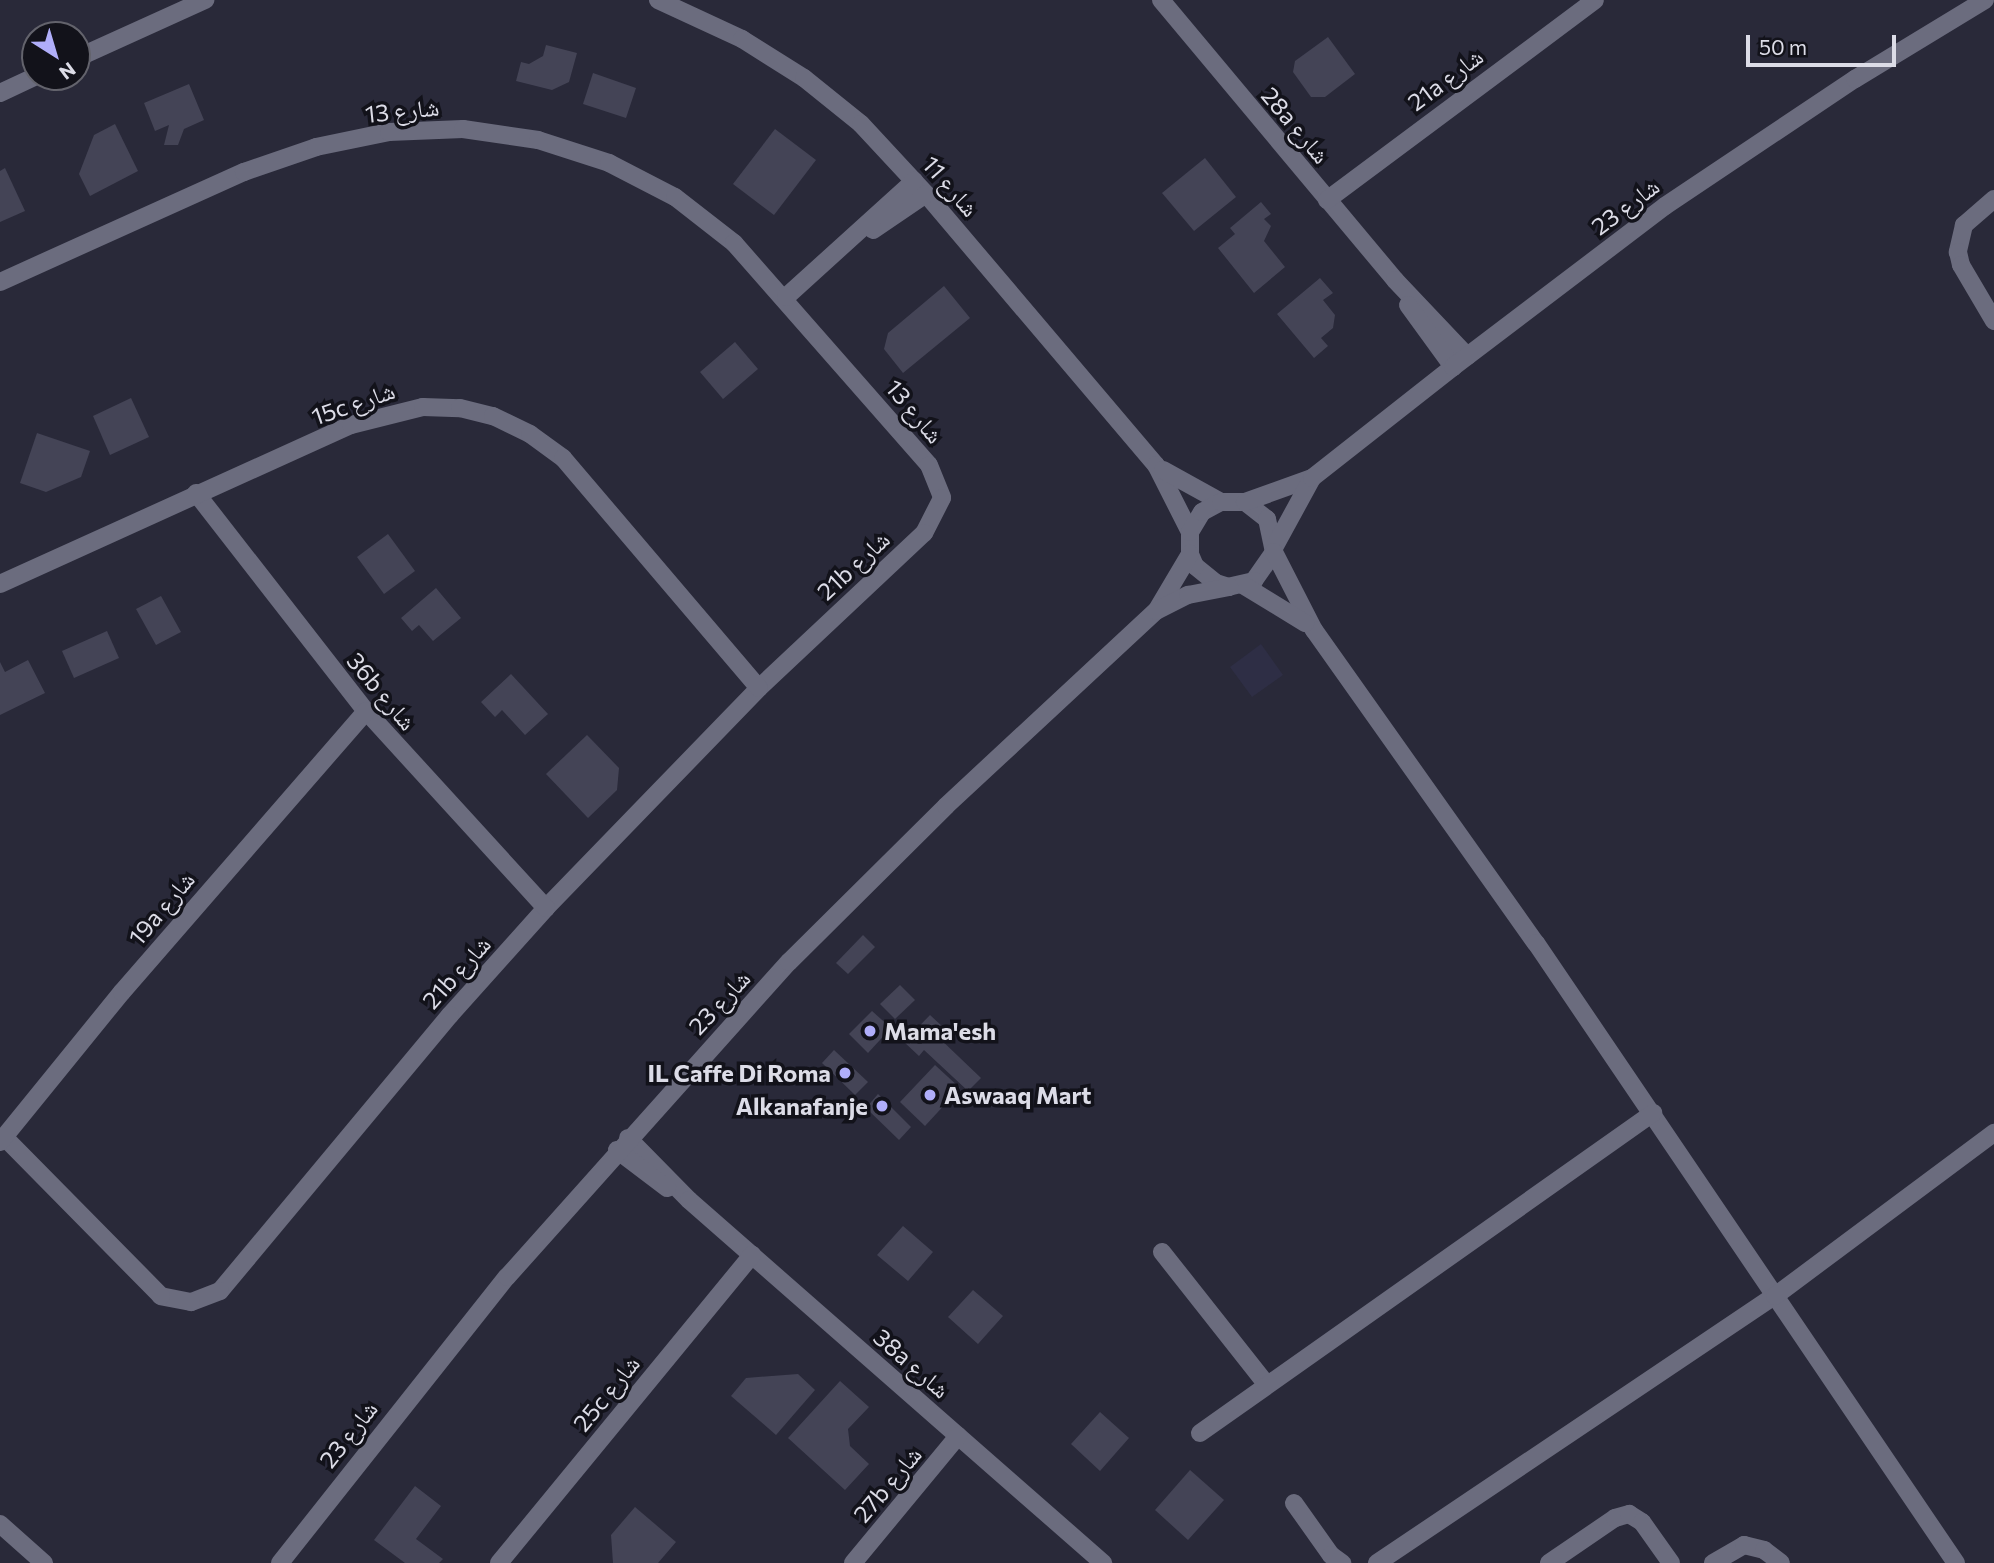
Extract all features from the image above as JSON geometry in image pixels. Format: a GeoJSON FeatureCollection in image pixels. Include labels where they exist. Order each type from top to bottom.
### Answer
{"type":"FeatureCollection","features":[{"type":"Feature","properties":{"kind":"street"},"geometry":{"type":"LineString","coordinates":[[91,52],[205,0]]}},
{"type":"Feature","properties":{"kind":"street","name":"شارع 11"},"geometry":{"type":"LineString","coordinates":[[658,0],[742,39],[804,78],[861,124],[920,187],[1156,465],[1190,531]]}},
{"type":"Feature","properties":{"kind":"street","name":"28a شارع"},"geometry":{"type":"LineString","coordinates":[[1161,0],[1395,280],[1460,362]]}},
{"type":"Feature","properties":{"kind":"street","name":"21a شارع"},"geometry":{"type":"LineString","coordinates":[[1327,200],[1595,0]]}},
{"type":"Feature","properties":{"kind":"street","name":"شارع 23"},"geometry":{"type":"LineString","coordinates":[[1245,502],[1312,478],[1665,206],[1845,86],[1985,0]]}},
{"type":"Feature","properties":{"kind":"street"},"geometry":{"type":"LineString","coordinates":[[0,93],[21,83]]}},
{"type":"Feature","properties":{"kind":"street","name":"شارع 13"},"geometry":{"type":"LineString","coordinates":[[0,282],[244,172],[316,147],[389,132],[463,129],[537,140],[609,163],[664,191],[734,243],[786,297],[929,465],[942,498]]}},
{"type":"Feature","properties":{"kind":"street"},"geometry":{"type":"LineString","coordinates":[[786,297],[920,187]]}},
{"type":"Feature","properties":{"kind":"street"},"geometry":{"type":"LineString","coordinates":[[1994,199],[1964,225],[1958,252],[1961,265],[1994,320]]}},
{"type":"Feature","properties":{"kind":"street","name":"15c شارع"},"geometry":{"type":"LineString","coordinates":[[0,584],[196,493],[388,413],[460,408],[493,416],[530,434],[563,458],[758,688]]}},
{"type":"Feature","properties":{"kind":"street","name":"شارع 11"},"geometry":{"type":"LineString","coordinates":[[1156,465],[1221,502]]}},
{"type":"Feature","properties":{"kind":"street","name":"شارع 23"},"geometry":{"type":"LineString","coordinates":[[1275,549],[1312,478]]}},
{"type":"Feature","properties":{"kind":"street","name":"36b شارع"},"geometry":{"type":"LineString","coordinates":[[196,493],[366,711],[546,908]]}},
{"type":"Feature","properties":{"kind":"street","name":"21b شارع"},"geometry":{"type":"LineString","coordinates":[[2,1139],[149,1286],[176,1301],[206,1299],[230,1280],[425,1045],[546,908],[758,688],[924,533],[942,498]]}},
{"type":"Feature","properties":{"kind":"street"},"geometry":{"type":"LineString","coordinates":[[1314,630],[1236,586],[1204,576],[1190,554],[1190,531],[1202,512],[1221,502],[1245,502],[1267,519],[1275,549],[1314,630],[1653,1113],[1956,1563]]}},
{"type":"Feature","properties":{"kind":"street"},"geometry":{"type":"LineString","coordinates":[[1236,586],[1263,573],[1275,549]]}},
{"type":"Feature","properties":{"kind":"street","name":"شارع 23"},"geometry":{"type":"LineString","coordinates":[[280,1563],[405,1401],[623,1144],[877,874],[1156,611],[1190,554]]}},
{"type":"Feature","properties":{"kind":"street","name":"شارع 23"},"geometry":{"type":"LineString","coordinates":[[1156,611],[1188,595],[1236,586]]}},
{"type":"Feature","properties":{"kind":"street","name":"19a شارع"},"geometry":{"type":"LineString","coordinates":[[2,1139],[130,982],[366,711]]}},
{"type":"Feature","properties":{"kind":"street"},"geometry":{"type":"LineString","coordinates":[[1200,1433],[1653,1113]]}},
{"type":"Feature","properties":{"kind":"street"},"geometry":{"type":"LineString","coordinates":[[1377,1563],[1775,1296],[1994,1133]]}},
{"type":"Feature","properties":{"kind":"street","name":"38a شارع"},"geometry":{"type":"LineString","coordinates":[[623,1144],[1103,1563]]}},
{"type":"Feature","properties":{"kind":"street"},"geometry":{"type":"LineString","coordinates":[[1162,1252],[1267,1385]]}},
{"type":"Feature","properties":{"kind":"street","name":"25c شارع"},"geometry":{"type":"LineString","coordinates":[[499,1563],[752,1255]]}},
{"type":"Feature","properties":{"kind":"street","name":"27b شارع"},"geometry":{"type":"LineString","coordinates":[[853,1563],[958,1436]]}},
{"type":"Feature","properties":{"kind":"street"},"geometry":{"type":"LineString","coordinates":[[1294,1503],[1331,1555],[1342,1563]]}},
{"type":"Feature","properties":{"kind":"street"},"geometry":{"type":"LineString","coordinates":[[1549,1563],[1615,1518],[1629,1514],[1642,1522],[1671,1563]]}},
{"type":"Feature","properties":{"kind":"street"},"geometry":{"type":"LineString","coordinates":[[0,1524],[24,1557],[44,1563]]}},
{"type":"Feature","properties":{"kind":"street"},"geometry":{"type":"LineString","coordinates":[[1713,1563],[1744,1545],[1764,1550],[1781,1563]]}},
{"type":"Feature","properties":{"kind":"shaded area"},"geometry":{"type":"Polygon","coordinates":[[[1261,644],[1283,675],[1252,697],[1230,667],[1261,644]]]}},
{"type":"Feature","properties":{"kind":"building"},"geometry":{"type":"Polygon","coordinates":[[[1328,37],[1355,74],[1325,97],[1311,97],[1293,72],[1295,61],[1328,37]]]}},
{"type":"Feature","properties":{"kind":"building"},"geometry":{"type":"Polygon","coordinates":[[[546,45],[577,53],[569,82],[552,90],[516,81],[521,62],[529,64],[543,56],[546,45]]]}},
{"type":"Feature","properties":{"kind":"building"},"geometry":{"type":"Polygon","coordinates":[[[593,73],[636,88],[626,118],[583,104],[593,73]]]}},
{"type":"Feature","properties":{"kind":"building"},"geometry":{"type":"Polygon","coordinates":[[[189,84],[204,120],[184,129],[178,145],[164,145],[169,125],[155,131],[144,103],[189,84]]]}},
{"type":"Feature","properties":{"kind":"building"},"geometry":{"type":"Polygon","coordinates":[[[115,124],[138,171],[90,196],[79,174],[94,135],[115,124]]]}},
{"type":"Feature","properties":{"kind":"building"},"geometry":{"type":"Polygon","coordinates":[[[775,129],[816,160],[774,215],[733,184],[775,129]]]}},
{"type":"Feature","properties":{"kind":"building"},"geometry":{"type":"Polygon","coordinates":[[[1205,158],[1236,197],[1194,231],[1162,193],[1205,158]]]}},
{"type":"Feature","properties":{"kind":"building"},"geometry":{"type":"Polygon","coordinates":[[[5,168],[25,211],[0,222],[0,171],[5,168]]]}},
{"type":"Feature","properties":{"kind":"building"},"geometry":{"type":"Polygon","coordinates":[[[1261,202],[1271,214],[1264,219],[1271,226],[1264,241],[1285,267],[1254,293],[1218,248],[1235,234],[1230,228],[1261,202]]]}},
{"type":"Feature","properties":{"kind":"building"},"geometry":{"type":"Polygon","coordinates":[[[1320,278],[1333,293],[1323,300],[1335,315],[1333,328],[1321,338],[1328,346],[1314,358],[1277,314],[1320,278]]]}},
{"type":"Feature","properties":{"kind":"building"},"geometry":{"type":"Polygon","coordinates":[[[944,286],[970,318],[903,373],[884,349],[888,333],[944,286]]]}},
{"type":"Feature","properties":{"kind":"building"},"geometry":{"type":"Polygon","coordinates":[[[735,342],[758,369],[723,399],[700,372],[735,342]]]}},
{"type":"Feature","properties":{"kind":"building"},"geometry":{"type":"Polygon","coordinates":[[[131,398],[149,437],[110,455],[93,416],[131,398]]]}},
{"type":"Feature","properties":{"kind":"building"},"geometry":{"type":"Polygon","coordinates":[[[37,433],[90,451],[81,477],[46,492],[20,483],[37,433]]]}},
{"type":"Feature","properties":{"kind":"building"},"geometry":{"type":"Polygon","coordinates":[[[388,534],[415,571],[384,594],[357,557],[388,534]]]}},
{"type":"Feature","properties":{"kind":"building"},"geometry":{"type":"Polygon","coordinates":[[[436,588],[461,618],[433,641],[419,625],[412,631],[401,618],[436,588]]]}},
{"type":"Feature","properties":{"kind":"building"},"geometry":{"type":"Polygon","coordinates":[[[161,596],[181,632],[156,645],[136,609],[161,596]]]}},
{"type":"Feature","properties":{"kind":"building"},"geometry":{"type":"Polygon","coordinates":[[[107,631],[119,658],[74,678],[62,651],[107,631]]]}},
{"type":"Feature","properties":{"kind":"building"},"geometry":{"type":"Polygon","coordinates":[[[28,660],[45,693],[0,715],[0,662],[5,672],[28,660]]]}},
{"type":"Feature","properties":{"kind":"building"},"geometry":{"type":"Polygon","coordinates":[[[511,674],[548,714],[525,735],[502,710],[495,717],[481,702],[511,674]]]}},
{"type":"Feature","properties":{"kind":"building"},"geometry":{"type":"Polygon","coordinates":[[[587,735],[619,768],[617,790],[588,818],[546,774],[587,735]]]}},
{"type":"Feature","properties":{"kind":"building"},"geometry":{"type":"Polygon","coordinates":[[[863,935],[875,947],[848,974],[836,963],[863,935]]]}},
{"type":"Feature","properties":{"kind":"building"},"geometry":{"type":"Polygon","coordinates":[[[900,985],[915,1000],[895,1019],[880,1004],[900,985]]]}},
{"type":"Feature","properties":{"kind":"building","name":"Mama'esh"},"geometry":{"type":"Polygon","coordinates":[[[872,1011],[891,1028],[868,1053],[849,1034],[872,1011]]]}},
{"type":"Feature","properties":{"kind":"building"},"geometry":{"type":"Polygon","coordinates":[[[930,1015],[943,1027],[936,1035],[981,1078],[968,1091],[924,1050],[919,1056],[904,1042],[930,1015]]]}},
{"type":"Feature","properties":{"kind":"building","name":"IL Caffe Di Roma"},"geometry":{"type":"Polygon","coordinates":[[[834,1050],[868,1082],[855,1095],[822,1063],[834,1050]]]}},
{"type":"Feature","properties":{"kind":"building","name":"Aswaaq Mart"},"geometry":{"type":"Polygon","coordinates":[[[935,1065],[960,1088],[925,1126],[900,1102],[935,1065]]]}},
{"type":"Feature","properties":{"kind":"building"},"geometry":{"type":"Polygon","coordinates":[[[878,1094],[911,1127],[899,1140],[866,1108],[878,1094]]]}},
{"type":"Feature","properties":{"kind":"building"},"geometry":{"type":"Polygon","coordinates":[[[903,1226],[933,1252],[908,1281],[877,1255],[903,1226]]]}},
{"type":"Feature","properties":{"kind":"building"},"geometry":{"type":"Polygon","coordinates":[[[973,1290],[1003,1316],[978,1344],[948,1317],[973,1290]]]}},
{"type":"Feature","properties":{"kind":"building"},"geometry":{"type":"Polygon","coordinates":[[[798,1374],[815,1390],[776,1435],[731,1396],[746,1378],[798,1374]]]}},
{"type":"Feature","properties":{"kind":"building"},"geometry":{"type":"Polygon","coordinates":[[[840,1381],[869,1407],[848,1429],[850,1446],[869,1464],[845,1490],[788,1438],[840,1381]]]}},
{"type":"Feature","properties":{"kind":"building"},"geometry":{"type":"Polygon","coordinates":[[[1100,1412],[1129,1438],[1100,1471],[1071,1444],[1100,1412]]]}},
{"type":"Feature","properties":{"kind":"building"},"geometry":{"type":"Polygon","coordinates":[[[1190,1470],[1224,1500],[1188,1540],[1155,1510],[1190,1470]]]}},
{"type":"Feature","properties":{"kind":"building"},"geometry":{"type":"Polygon","coordinates":[[[415,1486],[441,1506],[416,1539],[443,1559],[439,1563],[405,1563],[374,1540],[415,1486]]]}},
{"type":"Feature","properties":{"kind":"building"},"geometry":{"type":"Polygon","coordinates":[[[635,1507],[676,1542],[658,1563],[613,1563],[611,1535],[635,1507]]]}},
{"type":"Feature","properties":{"kind":"place","name":"Mama'esh"},"geometry":{"type":"Point","coordinates":[870,1031]}},
{"type":"Feature","properties":{"kind":"place","name":"IL Caffe Di Roma"},"geometry":{"type":"Point","coordinates":[845,1073]}},
{"type":"Feature","properties":{"kind":"place","name":"Aswaaq Mart"},"geometry":{"type":"Point","coordinates":[930,1095]}},
{"type":"Feature","properties":{"kind":"place","name":"Alkanafanje"},"geometry":{"type":"Point","coordinates":[882,1106]}}]}
